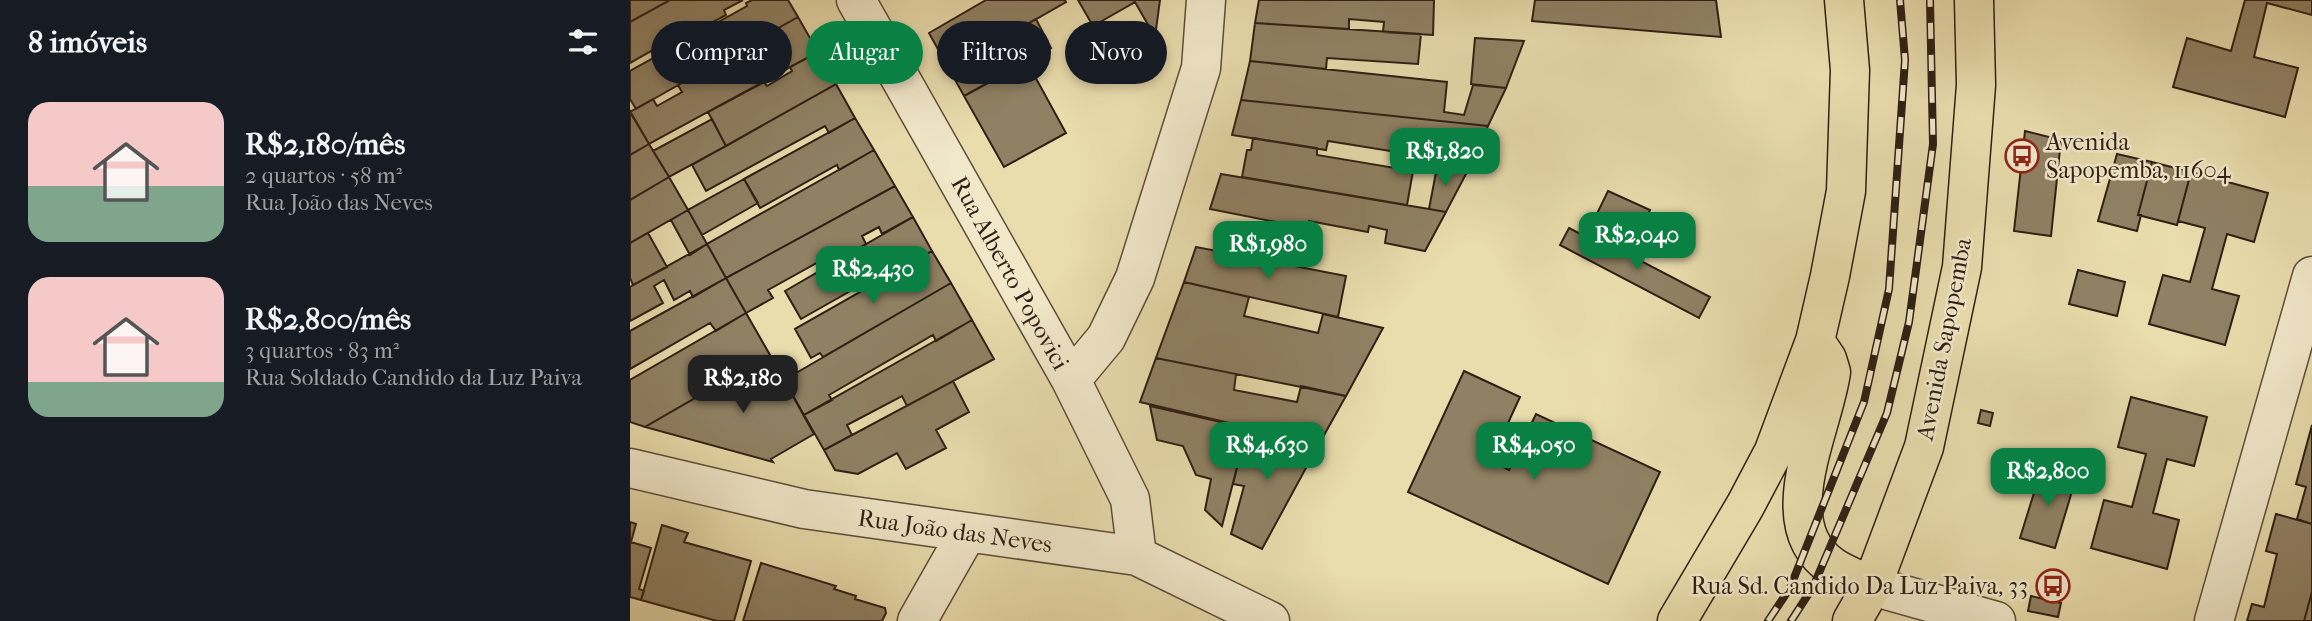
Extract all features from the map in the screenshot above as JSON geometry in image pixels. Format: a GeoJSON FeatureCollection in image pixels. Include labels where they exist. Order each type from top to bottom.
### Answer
{"type":"FeatureCollection","features":[{"type":"Feature","properties":{"kind":"main road"},"geometry":{"type":"LineString","coordinates":[[1677,621],[1774,451],[1815,341],[1846,191],[1850,70],[1844,0]]}},
{"type":"Feature","properties":{"kind":"main road","name":"Avenida Sapopemba"},"geometry":{"type":"LineString","coordinates":[[1852,621],[1872,586],[1924,447],[1962,267],[1976,85],[1974,0]]}},
{"type":"Feature","properties":{"kind":"main road"},"geometry":{"type":"LineString","coordinates":[[1815,341],[1827,359],[1831,372],[1804,488],[1801,510],[1805,532],[1816,552],[1833,567],[1872,586]]}},
{"type":"Feature","properties":{"kind":"street","name":"Rua Alberto Popovici"},"geometry":{"type":"LineString","coordinates":[[856,0],[1071,380],[1130,499],[1138,556]]}},
{"type":"Feature","properties":{"kind":"street"},"geometry":{"type":"LineString","coordinates":[[1071,380],[1106,338],[1135,278],[1201,68],[1206,0]]}},
{"type":"Feature","properties":{"kind":"street"},"geometry":{"type":"LineString","coordinates":[[2214,621],[2302,349],[2312,276]]}},
{"type":"Feature","properties":{"kind":"street","name":"Rua João das Neves"},"geometry":{"type":"LineString","coordinates":[[630,468],[804,509],[1138,556],[1270,621]]}},
{"type":"Feature","properties":{"kind":"street"},"geometry":{"type":"LineString","coordinates":[[917,621],[967,533]]}},
{"type":"Feature","properties":{"kind":"street"},"geometry":{"type":"LineString","coordinates":[[1872,586],[1996,621]]}},
{"type":"Feature","properties":{"kind":"building"},"geometry":{"type":"Polygon","coordinates":[[[630,0],[670,0],[630,22],[630,0]]]}},
{"type":"Feature","properties":{"kind":"building"},"geometry":{"type":"Polygon","coordinates":[[[670,0],[743,0],[724,10],[726,15],[715,21],[651,21],[651,51],[630,63],[630,22],[670,0]]]}},
{"type":"Feature","properties":{"kind":"building"},"geometry":{"type":"Polygon","coordinates":[[[752,0],[788,0],[798,17],[791,21],[720,21],[747,6],[746,3],[752,0]]]}},
{"type":"Feature","properties":{"kind":"building"},"geometry":{"type":"Polygon","coordinates":[[[986,0],[1066,2],[1033,21],[950,21],[986,0]]]}},
{"type":"Feature","properties":{"kind":"building"},"geometry":{"type":"Polygon","coordinates":[[[1078,0],[1135,2],[1102,21],[1090,21],[1078,0]]]}},
{"type":"Feature","properties":{"kind":"building"},"geometry":{"type":"Polygon","coordinates":[[[1134,0],[1160,0],[1157,21],[1146,21],[1134,0]]]}},
{"type":"Feature","properties":{"kind":"building"},"geometry":{"type":"Polygon","coordinates":[[[1259,0],[1434,0],[1433,35],[1383,32],[1384,22],[1349,19],[1349,29],[1255,23],[1259,0]]]}},
{"type":"Feature","properties":{"kind":"building"},"geometry":{"type":"Polygon","coordinates":[[[1535,0],[1716,0],[1721,37],[1532,21],[1535,0]]]}},
{"type":"Feature","properties":{"kind":"building"},"geometry":{"type":"Polygon","coordinates":[[[2245,0],[2312,0],[2312,15],[2267,3],[2254,57],[2298,68],[2285,117],[2173,87],[2187,38],[2231,51],[2245,0]]]}},
{"type":"Feature","properties":{"kind":"building"},"geometry":{"type":"Polygon","coordinates":[[[798,17],[806,31],[806,59],[792,66],[792,21],[798,17]]]}},
{"type":"Feature","properties":{"kind":"building"},"geometry":{"type":"Polygon","coordinates":[[[1255,23],[1421,34],[1418,64],[1327,58],[1326,69],[1250,61],[1255,23]]]}},
{"type":"Feature","properties":{"kind":"building"},"geometry":{"type":"Polygon","coordinates":[[[937,28],[937,47],[929,33],[937,28]]]}},
{"type":"Feature","properties":{"kind":"building"},"geometry":{"type":"Polygon","coordinates":[[[1475,38],[1524,41],[1506,88],[1471,84],[1475,38]]]}},
{"type":"Feature","properties":{"kind":"building"},"geometry":{"type":"Polygon","coordinates":[[[806,58],[806,84],[836,84],[726,146],[708,112],[760,84],[792,84],[792,66],[806,58]]]}},
{"type":"Feature","properties":{"kind":"building"},"geometry":{"type":"Polygon","coordinates":[[[651,59],[651,84],[680,84],[636,109],[630,99],[630,71],[651,59]]]}},
{"type":"Feature","properties":{"kind":"building"},"geometry":{"type":"Polygon","coordinates":[[[1250,61],[1447,82],[1444,112],[1464,115],[1473,85],[1506,88],[1488,126],[1241,100],[1250,61]]]}},
{"type":"Feature","properties":{"kind":"building"},"geometry":{"type":"Polygon","coordinates":[[[759,84],[649,144],[630,112],[653,99],[657,106],[682,92],[678,85],[759,84]]]}},
{"type":"Feature","properties":{"kind":"building"},"geometry":{"type":"Polygon","coordinates":[[[836,84],[855,118],[829,133],[825,126],[706,191],[692,165],[836,84]]]}},
{"type":"Feature","properties":{"kind":"building"},"geometry":{"type":"Polygon","coordinates":[[[957,84],[986,84],[964,96],[957,84]]]}},
{"type":"Feature","properties":{"kind":"building"},"geometry":{"type":"Polygon","coordinates":[[[986,84],[1039,84],[1066,133],[1004,167],[964,96],[986,84]]]}},
{"type":"Feature","properties":{"kind":"building"},"geometry":{"type":"Polygon","coordinates":[[[1241,100],[1488,126],[1467,172],[1452,169],[1454,155],[1419,152],[1417,164],[1402,161],[1403,153],[1328,141],[1326,150],[1232,135],[1241,100]]]}},
{"type":"Feature","properties":{"kind":"building"},"geometry":{"type":"Polygon","coordinates":[[[630,111],[649,144],[630,155],[630,111]]]}},
{"type":"Feature","properties":{"kind":"building"},"geometry":{"type":"Polygon","coordinates":[[[855,118],[874,150],[839,170],[837,165],[760,208],[744,179],[855,118]]]}},
{"type":"Feature","properties":{"kind":"building"},"geometry":{"type":"Polygon","coordinates":[[[712,119],[726,146],[669,177],[653,151],[712,119]]]}},
{"type":"Feature","properties":{"kind":"building"},"geometry":{"type":"Polygon","coordinates":[[[2025,131],[2061,140],[2051,236],[2014,231],[2025,131]]]}},
{"type":"Feature","properties":{"kind":"building"},"geometry":{"type":"Polygon","coordinates":[[[1253,138],[1317,148],[1317,155],[1413,171],[1407,205],[1242,177],[1247,150],[1251,150],[1253,138]]]}},
{"type":"Feature","properties":{"kind":"building"},"geometry":{"type":"Polygon","coordinates":[[[649,144],[669,177],[630,200],[630,155],[649,144]]]}},
{"type":"Feature","properties":{"kind":"building"},"geometry":{"type":"Polygon","coordinates":[[[874,150],[895,186],[726,278],[707,244],[874,150]]]}},
{"type":"Feature","properties":{"kind":"building"},"geometry":{"type":"Polygon","coordinates":[[[2117,154],[2152,162],[2138,215],[2141,215],[2137,231],[2098,221],[2117,154]]]}},
{"type":"Feature","properties":{"kind":"building"},"geometry":{"type":"Polygon","coordinates":[[[2152,162],[2191,172],[2177,225],[2138,215],[2152,162]]]}},
{"type":"Feature","properties":{"kind":"building"},"geometry":{"type":"Polygon","coordinates":[[[1437,167],[1467,172],[1446,212],[1429,209],[1437,167]]]}},
{"type":"Feature","properties":{"kind":"building"},"geometry":{"type":"Polygon","coordinates":[[[2191,172],[2268,193],[2254,242],[2227,234],[2212,289],[2239,296],[2225,345],[2149,324],[2163,275],[2190,282],[2205,228],[2178,221],[2191,172]]]}},
{"type":"Feature","properties":{"kind":"building"},"geometry":{"type":"Polygon","coordinates":[[[1221,174],[1446,212],[1425,251],[1385,243],[1387,230],[1369,226],[1368,232],[1309,221],[1307,228],[1210,209],[1221,174]]]}},
{"type":"Feature","properties":{"kind":"building"},"geometry":{"type":"Polygon","coordinates":[[[669,177],[688,210],[630,243],[630,200],[669,177]]]}},
{"type":"Feature","properties":{"kind":"building"},"geometry":{"type":"Polygon","coordinates":[[[744,179],[758,203],[702,235],[688,210],[744,179]]]}},
{"type":"Feature","properties":{"kind":"building"},"geometry":{"type":"Polygon","coordinates":[[[895,186],[913,217],[882,234],[879,227],[862,236],[866,244],[843,257],[840,250],[768,290],[773,298],[746,313],[726,278],[895,186]]]}},
{"type":"Feature","properties":{"kind":"building"},"geometry":{"type":"Polygon","coordinates":[[[1608,191],[1650,210],[1630,252],[1588,232],[1608,191]]]}},
{"type":"Feature","properties":{"kind":"building"},"geometry":{"type":"Polygon","coordinates":[[[688,210],[707,244],[690,255],[671,220],[688,210]]]}},
{"type":"Feature","properties":{"kind":"building"},"geometry":{"type":"Polygon","coordinates":[[[913,217],[932,251],[864,290],[861,285],[801,319],[785,291],[913,217]]]}},
{"type":"Feature","properties":{"kind":"building"},"geometry":{"type":"Polygon","coordinates":[[[1569,228],[1592,240],[1593,236],[1710,297],[1699,318],[1560,245],[1569,228]]]}},
{"type":"Feature","properties":{"kind":"building"},"geometry":{"type":"Polygon","coordinates":[[[648,233],[667,267],[633,285],[630,278],[630,243],[648,233]]]}},
{"type":"Feature","properties":{"kind":"building"},"geometry":{"type":"Polygon","coordinates":[[[707,244],[726,278],[693,297],[690,291],[674,300],[664,280],[654,286],[663,303],[630,321],[630,287],[707,244]]]}},
{"type":"Feature","properties":{"kind":"building"},"geometry":{"type":"Polygon","coordinates":[[[1196,247],[1346,276],[1338,317],[1184,282],[1196,247]]]}},
{"type":"Feature","properties":{"kind":"building"},"geometry":{"type":"Polygon","coordinates":[[[932,251],[951,283],[823,357],[820,353],[811,358],[795,329],[932,251]]]}},
{"type":"Feature","properties":{"kind":"building"},"geometry":{"type":"Polygon","coordinates":[[[2078,270],[2125,282],[2117,316],[2069,304],[2078,270]]]}},
{"type":"Feature","properties":{"kind":"building"},"geometry":{"type":"Polygon","coordinates":[[[726,278],[746,313],[716,331],[710,323],[630,369],[630,331],[726,278]]]}},
{"type":"Feature","properties":{"kind":"building"},"geometry":{"type":"Polygon","coordinates":[[[1184,282],[1249,297],[1244,316],[1318,333],[1323,314],[1383,328],[1346,396],[1156,358],[1184,282]]]}},
{"type":"Feature","properties":{"kind":"building"},"geometry":{"type":"Polygon","coordinates":[[[951,283],[972,320],[936,341],[933,335],[829,395],[832,400],[804,415],[784,380],[951,283]]]}},
{"type":"Feature","properties":{"kind":"building"},"geometry":{"type":"Polygon","coordinates":[[[746,313],[770,355],[645,427],[630,422],[630,380],[746,313]]]}},
{"type":"Feature","properties":{"kind":"building"},"geometry":{"type":"Polygon","coordinates":[[[972,320],[994,359],[907,406],[902,396],[847,425],[852,435],[824,450],[804,415],[972,320]]]}},
{"type":"Feature","properties":{"kind":"building"},"geometry":{"type":"Polygon","coordinates":[[[770,355],[814,434],[771,459],[773,462],[645,427],[770,355]]]}},
{"type":"Feature","properties":{"kind":"building"},"geometry":{"type":"Polygon","coordinates":[[[1156,358],[1236,374],[1234,390],[1297,402],[1301,386],[1346,396],[1319,444],[1140,402],[1156,358]]]}},
{"type":"Feature","properties":{"kind":"building"},"geometry":{"type":"Polygon","coordinates":[[[1464,371],[1520,397],[1491,460],[1509,470],[1536,414],[1660,472],[1608,584],[1408,492],[1464,371]]]}},
{"type":"Feature","properties":{"kind":"building"},"geometry":{"type":"Polygon","coordinates":[[[953,381],[969,412],[936,430],[946,448],[906,469],[897,453],[858,474],[835,470],[824,450],[953,381]]]}},
{"type":"Feature","properties":{"kind":"building"},"geometry":{"type":"Polygon","coordinates":[[[2131,397],[2207,417],[2194,466],[2167,459],[2153,513],[2179,520],[2167,569],[2091,548],[2104,500],[2132,507],[2146,454],[2118,447],[2131,397]]]}},
{"type":"Feature","properties":{"kind":"building"},"geometry":{"type":"Polygon","coordinates":[[[1150,406],[1247,428],[1222,526],[1205,510],[1211,479],[1196,475],[1183,446],[1157,440],[1150,406]]]}},
{"type":"Feature","properties":{"kind":"building"},"geometry":{"type":"Polygon","coordinates":[[[1981,410],[1993,413],[1990,426],[1978,423],[1981,410]]]}},
{"type":"Feature","properties":{"kind":"building"},"geometry":{"type":"Polygon","coordinates":[[[2312,425],[2312,524],[2297,519],[2306,487],[2296,484],[2312,425]]]}},
{"type":"Feature","properties":{"kind":"building"},"geometry":{"type":"Polygon","coordinates":[[[1247,428],[1319,444],[1262,549],[1231,534],[1244,486],[1233,484],[1247,428]]]}},
{"type":"Feature","properties":{"kind":"building"},"geometry":{"type":"Polygon","coordinates":[[[2042,467],[2076,478],[2055,548],[2020,538],[2042,467]]]}},
{"type":"Feature","properties":{"kind":"building"},"geometry":{"type":"Polygon","coordinates":[[[2276,514],[2312,524],[2312,592],[2304,621],[2247,621],[2252,604],[2264,607],[2277,554],[2266,551],[2276,514]]]}},
{"type":"Feature","properties":{"kind":"building"},"geometry":{"type":"Polygon","coordinates":[[[630,522],[636,524],[631,542],[651,548],[639,589],[644,591],[641,600],[630,597],[630,522]]]}},
{"type":"Feature","properties":{"kind":"building"},"geometry":{"type":"Polygon","coordinates":[[[662,525],[688,533],[684,542],[751,561],[734,621],[717,621],[641,600],[662,525]]]}},
{"type":"Feature","properties":{"kind":"building"},"geometry":{"type":"Polygon","coordinates":[[[761,563],[836,586],[834,589],[856,596],[855,599],[885,608],[886,613],[882,621],[743,621],[761,563]]]}},
{"type":"Feature","properties":{"kind":"building"},"geometry":{"type":"Polygon","coordinates":[[[2312,592],[2312,621],[2304,621],[2312,592]]]}},
{"type":"Feature","properties":{"kind":"building"},"geometry":{"type":"Polygon","coordinates":[[[2031,596],[2061,603],[2058,617],[2028,611],[2031,596]]]}},
{"type":"Feature","properties":{"kind":"railway"},"geometry":{"type":"LineString","coordinates":[[1768,621],[1790,588],[1864,402],[1889,289],[1905,60],[1900,0]]}},
{"type":"Feature","properties":{"kind":"railway"},"geometry":{"type":"LineString","coordinates":[[1791,621],[1813,587],[1887,413],[1909,322],[1933,144],[1930,0]]}},
{"type":"Feature","properties":{"kind":"place","name":"Avenida Sapopemba, 11604"},"geometry":{"type":"Point","coordinates":[2022,156]}},
{"type":"Feature","properties":{"kind":"place","name":"Rua Sd. Candido Da Luz Paiva, 33"},"geometry":{"type":"Point","coordinates":[2053,586]}}]}
